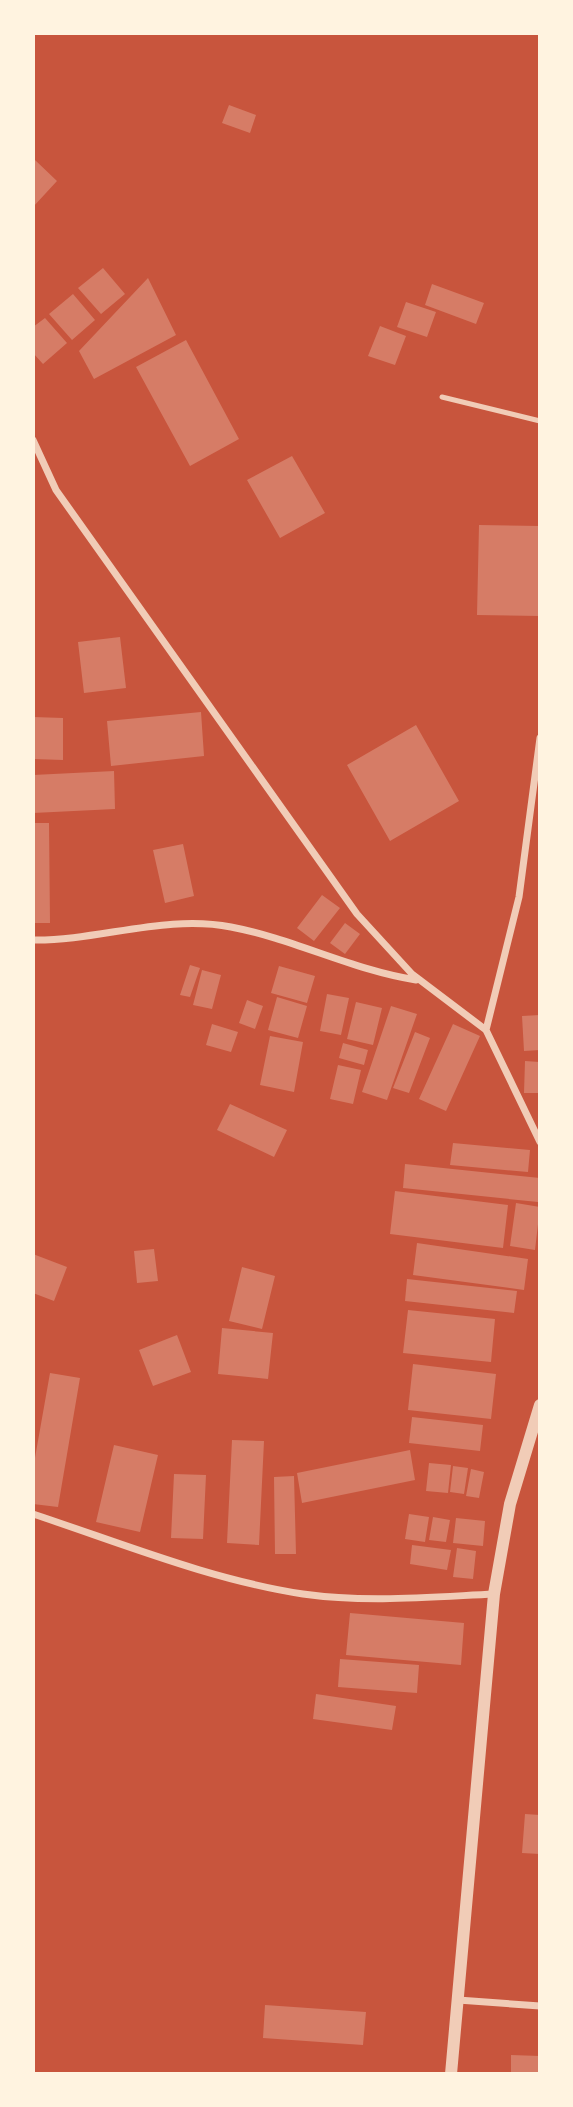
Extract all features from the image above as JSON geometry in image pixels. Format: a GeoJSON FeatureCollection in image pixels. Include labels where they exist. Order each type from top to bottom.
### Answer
{"type":"FeatureCollection","features":[{"type":"Feature","properties":{"kind":"street"},"geometry":{"type":"LineString","coordinates":[[33,440],[56,489],[142,615],[357,914],[421,981],[486,1030],[540,1142]]}},
{"type":"Feature","properties":{"kind":"street"},"geometry":{"type":"LineString","coordinates":[[486,1030],[519,897],[540,738]]}},
{"type":"Feature","properties":{"kind":"street"},"geometry":{"type":"LineString","coordinates":[[33,940],[57,940],[157,927],[229,926],[388,976],[421,981]]}},
{"type":"Feature","properties":{"kind":"street"},"geometry":{"type":"LineString","coordinates":[[451,2074],[494,1594],[510,1504],[540,1405]]}},
{"type":"Feature","properties":{"kind":"street"},"geometry":{"type":"LineString","coordinates":[[33,1514],[180,1563],[277,1589],[370,1599],[494,1594]]}},
{"type":"Feature","properties":{"kind":"street"},"geometry":{"type":"LineString","coordinates":[[458,2000],[540,2006]]}},
{"type":"Feature","properties":{"kind":"lane"},"geometry":{"type":"LineString","coordinates":[[442,397],[540,421]]}},
{"type":"Feature","properties":{"kind":"building"},"geometry":{"type":"Polygon","coordinates":[[[229,105],[256,115],[250,133],[222,123],[229,105]]]}},
{"type":"Feature","properties":{"kind":"building"},"geometry":{"type":"Polygon","coordinates":[[[33,161],[57,181],[33,207],[33,161]]]}},
{"type":"Feature","properties":{"kind":"building"},"geometry":{"type":"Polygon","coordinates":[[[103,268],[125,294],[101,314],[78,288],[103,268]]]}},
{"type":"Feature","properties":{"kind":"building"},"geometry":{"type":"Polygon","coordinates":[[[148,278],[176,335],[94,379],[79,351],[148,278]]]}},
{"type":"Feature","properties":{"kind":"building"},"geometry":{"type":"Polygon","coordinates":[[[432,284],[484,303],[476,324],[425,305],[432,284]]]}},
{"type":"Feature","properties":{"kind":"building"},"geometry":{"type":"Polygon","coordinates":[[[73,294],[95,320],[72,340],[49,314],[73,294]]]}},
{"type":"Feature","properties":{"kind":"building"},"geometry":{"type":"Polygon","coordinates":[[[406,302],[436,312],[427,337],[397,327],[406,302]]]}},
{"type":"Feature","properties":{"kind":"building"},"geometry":{"type":"Polygon","coordinates":[[[45,318],[67,343],[43,364],[33,353],[33,327],[45,318]]]}},
{"type":"Feature","properties":{"kind":"building"},"geometry":{"type":"Polygon","coordinates":[[[380,326],[406,336],[395,365],[368,356],[380,326]]]}},
{"type":"Feature","properties":{"kind":"building"},"geometry":{"type":"Polygon","coordinates":[[[186,340],[239,439],[190,466],[136,367],[186,340]]]}},
{"type":"Feature","properties":{"kind":"building"},"geometry":{"type":"Polygon","coordinates":[[[292,456],[325,513],[280,538],[247,480],[292,456]]]}},
{"type":"Feature","properties":{"kind":"building"},"geometry":{"type":"Polygon","coordinates":[[[479,525],[540,526],[540,616],[477,615],[479,525]]]}},
{"type":"Feature","properties":{"kind":"building"},"geometry":{"type":"Polygon","coordinates":[[[120,637],[126,688],[84,693],[78,642],[120,637]]]}},
{"type":"Feature","properties":{"kind":"building"},"geometry":{"type":"Polygon","coordinates":[[[201,712],[204,756],[111,766],[107,721],[201,712]]]}},
{"type":"Feature","properties":{"kind":"building"},"geometry":{"type":"Polygon","coordinates":[[[33,717],[63,718],[63,760],[33,759],[33,717]]]}},
{"type":"Feature","properties":{"kind":"building"},"geometry":{"type":"Polygon","coordinates":[[[416,725],[459,801],[390,841],[347,765],[416,725]]]}},
{"type":"Feature","properties":{"kind":"building"},"geometry":{"type":"Polygon","coordinates":[[[114,771],[115,809],[33,813],[33,775],[114,771]]]}},
{"type":"Feature","properties":{"kind":"building"},"geometry":{"type":"Polygon","coordinates":[[[33,823],[49,823],[50,923],[33,923],[33,823]]]}},
{"type":"Feature","properties":{"kind":"building"},"geometry":{"type":"Polygon","coordinates":[[[183,844],[194,896],[165,903],[153,850],[183,844]]]}},
{"type":"Feature","properties":{"kind":"building"},"geometry":{"type":"Polygon","coordinates":[[[322,895],[340,908],[314,941],[297,928],[322,895]]]}},
{"type":"Feature","properties":{"kind":"building"},"geometry":{"type":"Polygon","coordinates":[[[345,923],[360,934],[345,954],[330,943],[345,923]]]}},
{"type":"Feature","properties":{"kind":"building"},"geometry":{"type":"Polygon","coordinates":[[[190,965],[200,968],[190,997],[180,995],[190,965]]]}},
{"type":"Feature","properties":{"kind":"building"},"geometry":{"type":"Polygon","coordinates":[[[279,966],[315,976],[307,1003],[271,993],[279,966]]]}},
{"type":"Feature","properties":{"kind":"building"},"geometry":{"type":"Polygon","coordinates":[[[202,970],[221,975],[212,1009],[193,1005],[202,970]]]}},
{"type":"Feature","properties":{"kind":"building"},"geometry":{"type":"Polygon","coordinates":[[[327,994],[349,998],[341,1035],[320,1031],[327,994]]]}},
{"type":"Feature","properties":{"kind":"building"},"geometry":{"type":"Polygon","coordinates":[[[277,997],[307,1006],[298,1038],[268,1030],[277,997]]]}},
{"type":"Feature","properties":{"kind":"building"},"geometry":{"type":"Polygon","coordinates":[[[247,1000],[263,1006],[255,1029],[239,1023],[247,1000]]]}},
{"type":"Feature","properties":{"kind":"building"},"geometry":{"type":"Polygon","coordinates":[[[356,1002],[382,1008],[373,1045],[347,1039],[356,1002]]]}},
{"type":"Feature","properties":{"kind":"building"},"geometry":{"type":"Polygon","coordinates":[[[391,1006],[417,1014],[387,1100],[362,1092],[391,1006]]]}},
{"type":"Feature","properties":{"kind":"building"},"geometry":{"type":"Polygon","coordinates":[[[540,1015],[540,1050],[524,1051],[522,1016],[540,1015]]]}},
{"type":"Feature","properties":{"kind":"building"},"geometry":{"type":"Polygon","coordinates":[[[212,1024],[238,1032],[231,1052],[206,1045],[212,1024]]]}},
{"type":"Feature","properties":{"kind":"building"},"geometry":{"type":"Polygon","coordinates":[[[453,1024],[480,1036],[446,1111],[419,1099],[453,1024]]]}},
{"type":"Feature","properties":{"kind":"building"},"geometry":{"type":"Polygon","coordinates":[[[415,1032],[430,1038],[409,1093],[393,1088],[415,1032]]]}},
{"type":"Feature","properties":{"kind":"building"},"geometry":{"type":"Polygon","coordinates":[[[270,1036],[303,1042],[294,1092],[260,1085],[270,1036]]]}},
{"type":"Feature","properties":{"kind":"building"},"geometry":{"type":"Polygon","coordinates":[[[343,1043],[368,1050],[364,1065],[339,1058],[343,1043]]]}},
{"type":"Feature","properties":{"kind":"building"},"geometry":{"type":"Polygon","coordinates":[[[525,1061],[540,1062],[540,1093],[524,1093],[525,1061]]]}},
{"type":"Feature","properties":{"kind":"building"},"geometry":{"type":"Polygon","coordinates":[[[338,1065],[361,1070],[353,1104],[330,1099],[338,1065]]]}},
{"type":"Feature","properties":{"kind":"building"},"geometry":{"type":"Polygon","coordinates":[[[230,1104],[287,1130],[274,1157],[217,1130],[230,1104]]]}},
{"type":"Feature","properties":{"kind":"building"},"geometry":{"type":"Polygon","coordinates":[[[453,1143],[530,1150],[528,1172],[450,1165],[453,1143]]]}},
{"type":"Feature","properties":{"kind":"building"},"geometry":{"type":"Polygon","coordinates":[[[405,1164],[540,1178],[538,1202],[403,1188],[405,1164]]]}},
{"type":"Feature","properties":{"kind":"building"},"geometry":{"type":"Polygon","coordinates":[[[395,1191],[508,1205],[503,1248],[390,1234],[395,1191]]]}},
{"type":"Feature","properties":{"kind":"building"},"geometry":{"type":"Polygon","coordinates":[[[516,1203],[540,1207],[535,1250],[510,1246],[516,1203]]]}},
{"type":"Feature","properties":{"kind":"building"},"geometry":{"type":"Polygon","coordinates":[[[417,1243],[528,1259],[524,1290],[413,1275],[417,1243]]]}},
{"type":"Feature","properties":{"kind":"building"},"geometry":{"type":"Polygon","coordinates":[[[154,1249],[158,1281],[137,1283],[134,1251],[154,1249]]]}},
{"type":"Feature","properties":{"kind":"building"},"geometry":{"type":"Polygon","coordinates":[[[33,1254],[67,1267],[54,1301],[33,1293],[33,1254]]]}},
{"type":"Feature","properties":{"kind":"building"},"geometry":{"type":"Polygon","coordinates":[[[242,1267],[275,1276],[262,1329],[229,1321],[242,1267]]]}},
{"type":"Feature","properties":{"kind":"building"},"geometry":{"type":"Polygon","coordinates":[[[407,1279],[517,1291],[514,1313],[405,1301],[407,1279]]]}},
{"type":"Feature","properties":{"kind":"building"},"geometry":{"type":"Polygon","coordinates":[[[408,1310],[495,1319],[491,1362],[403,1353],[408,1310]]]}},
{"type":"Feature","properties":{"kind":"building"},"geometry":{"type":"Polygon","coordinates":[[[222,1328],[273,1333],[268,1379],[218,1374],[222,1328]]]}},
{"type":"Feature","properties":{"kind":"building"},"geometry":{"type":"Polygon","coordinates":[[[177,1335],[191,1372],[153,1386],[139,1350],[177,1335]]]}},
{"type":"Feature","properties":{"kind":"building"},"geometry":{"type":"Polygon","coordinates":[[[413,1364],[496,1374],[491,1419],[408,1410],[413,1364]]]}},
{"type":"Feature","properties":{"kind":"building"},"geometry":{"type":"Polygon","coordinates":[[[50,1373],[80,1378],[58,1507],[33,1504],[33,1469],[50,1373]]]}},
{"type":"Feature","properties":{"kind":"building"},"geometry":{"type":"Polygon","coordinates":[[[412,1417],[483,1425],[480,1451],[409,1443],[412,1417]]]}},
{"type":"Feature","properties":{"kind":"building"},"geometry":{"type":"Polygon","coordinates":[[[232,1440],[264,1441],[259,1545],[227,1543],[232,1440]]]}},
{"type":"Feature","properties":{"kind":"building"},"geometry":{"type":"Polygon","coordinates":[[[114,1445],[158,1455],[140,1532],[96,1522],[114,1445]]]}},
{"type":"Feature","properties":{"kind":"building"},"geometry":{"type":"Polygon","coordinates":[[[410,1450],[415,1480],[302,1503],[297,1473],[410,1450]]]}},
{"type":"Feature","properties":{"kind":"building"},"geometry":{"type":"Polygon","coordinates":[[[429,1463],[451,1465],[448,1493],[426,1491],[429,1463]]]}},
{"type":"Feature","properties":{"kind":"building"},"geometry":{"type":"Polygon","coordinates":[[[453,1466],[468,1468],[464,1494],[450,1492],[453,1466]]]}},
{"type":"Feature","properties":{"kind":"building"},"geometry":{"type":"Polygon","coordinates":[[[471,1469],[484,1472],[479,1498],[466,1496],[471,1469]]]}},
{"type":"Feature","properties":{"kind":"building"},"geometry":{"type":"Polygon","coordinates":[[[174,1474],[206,1475],[203,1539],[171,1538],[174,1474]]]}},
{"type":"Feature","properties":{"kind":"building"},"geometry":{"type":"Polygon","coordinates":[[[294,1476],[296,1554],[275,1554],[274,1477],[294,1476]]]}},
{"type":"Feature","properties":{"kind":"building"},"geometry":{"type":"Polygon","coordinates":[[[409,1514],[429,1517],[425,1542],[405,1539],[409,1514]]]}},
{"type":"Feature","properties":{"kind":"building"},"geometry":{"type":"Polygon","coordinates":[[[433,1517],[450,1520],[446,1542],[429,1540],[433,1517]]]}},
{"type":"Feature","properties":{"kind":"building"},"geometry":{"type":"Polygon","coordinates":[[[456,1518],[485,1521],[483,1546],[453,1543],[456,1518]]]}},
{"type":"Feature","properties":{"kind":"building"},"geometry":{"type":"Polygon","coordinates":[[[412,1545],[451,1550],[447,1570],[410,1564],[412,1545]]]}},
{"type":"Feature","properties":{"kind":"building"},"geometry":{"type":"Polygon","coordinates":[[[457,1548],[476,1551],[473,1579],[453,1577],[457,1548]]]}},
{"type":"Feature","properties":{"kind":"building"},"geometry":{"type":"Polygon","coordinates":[[[350,1613],[464,1623],[461,1665],[346,1655],[350,1613]]]}},
{"type":"Feature","properties":{"kind":"building"},"geometry":{"type":"Polygon","coordinates":[[[340,1659],[419,1665],[417,1693],[338,1687],[340,1659]]]}},
{"type":"Feature","properties":{"kind":"building"},"geometry":{"type":"Polygon","coordinates":[[[316,1694],[396,1706],[392,1730],[313,1719],[316,1694]]]}},
{"type":"Feature","properties":{"kind":"building"},"geometry":{"type":"Polygon","coordinates":[[[525,1814],[540,1815],[540,1854],[522,1853],[525,1814]]]}},
{"type":"Feature","properties":{"kind":"building"},"geometry":{"type":"Polygon","coordinates":[[[265,2005],[366,2012],[363,2045],[263,2038],[265,2005]]]}},
{"type":"Feature","properties":{"kind":"building"},"geometry":{"type":"Polygon","coordinates":[[[511,2055],[540,2056],[540,2074],[511,2074],[511,2055]]]}}]}
